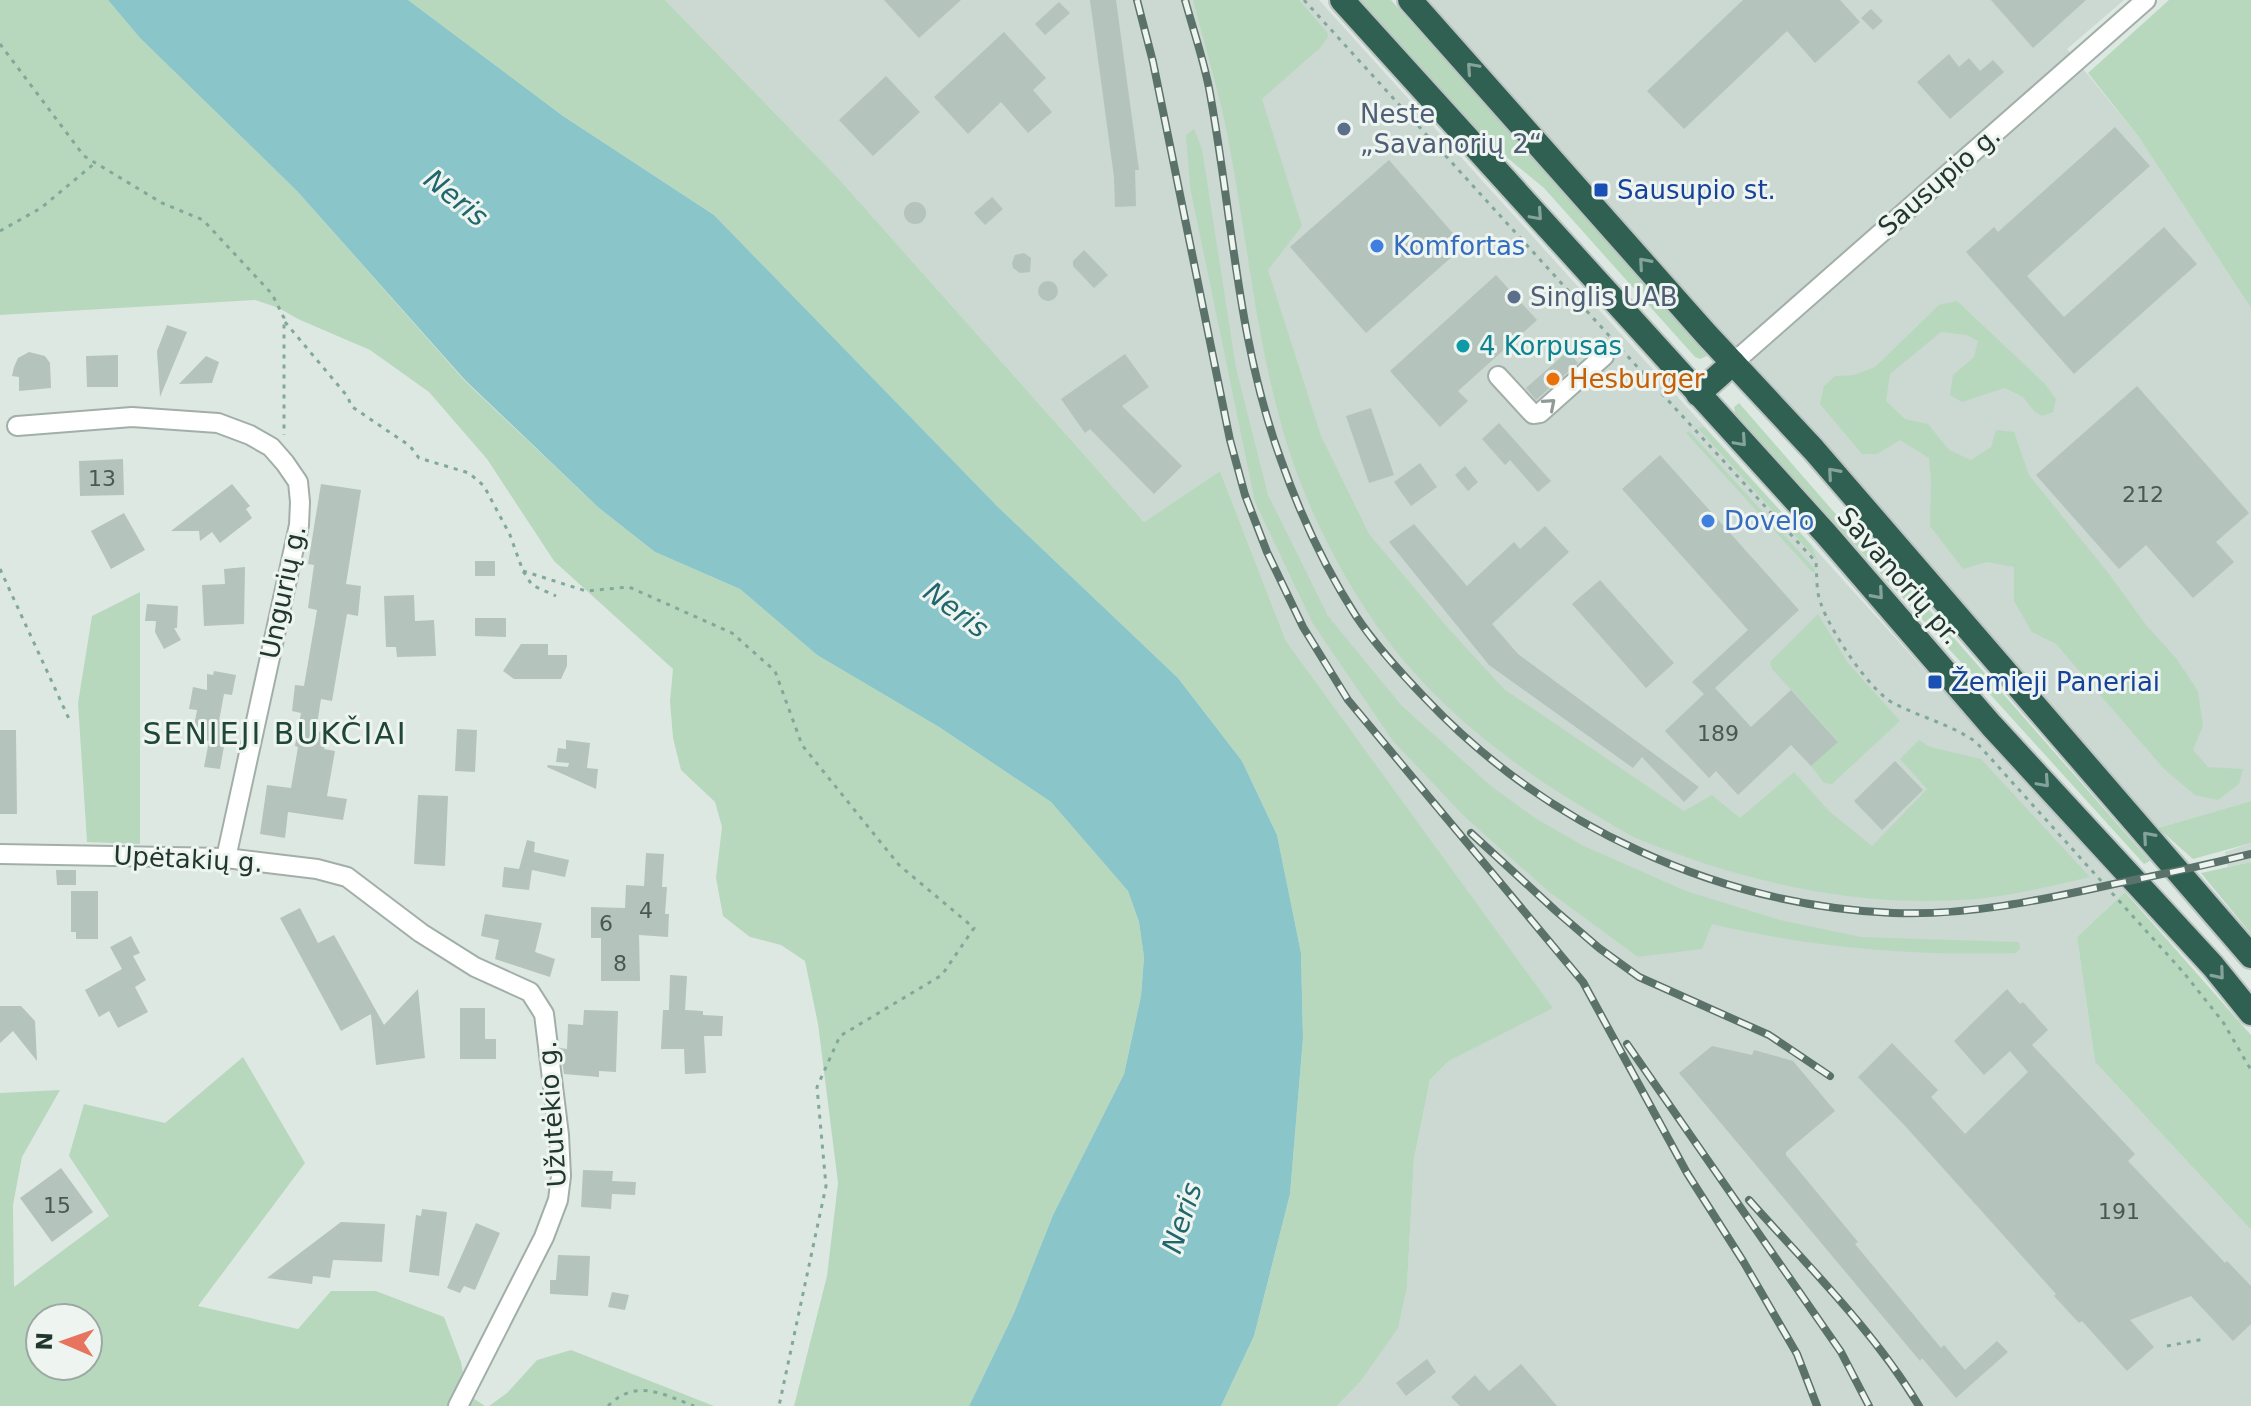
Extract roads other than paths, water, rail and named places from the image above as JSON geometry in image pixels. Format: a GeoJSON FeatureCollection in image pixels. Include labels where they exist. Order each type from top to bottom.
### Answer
{"type":"FeatureCollection","features":[{"type":"Feature","properties":{"kind":"highway","name":"Savanorių pr."},"geometry":{"type":"LineString","coordinates":[[1342,0],[1827,535],[2002,736],[2213,966],[2251,1013]]}},
{"type":"Feature","properties":{"kind":"highway","name":"Savanorių pr."},"geometry":{"type":"LineString","coordinates":[[1410,0],[1814,450],[2251,956]]}},
{"type":"Feature","properties":{"kind":"highway"},"geometry":{"type":"LineString","coordinates":[[1698,394],[1733,363]]}},
{"type":"Feature","properties":{"kind":"street","name":"Sausupio g."},"geometry":{"type":"LineString","coordinates":[[1733,363],[2146,0]]}},
{"type":"Feature","properties":{"kind":"street"},"geometry":{"type":"LineString","coordinates":[[1498,376],[1533,414],[1540,413],[1604,356]]}},
{"type":"Feature","properties":{"kind":"street","name":"Ungurių g."},"geometry":{"type":"LineString","coordinates":[[17,426],[132,417],[218,423],[271,447],[298,482],[299,525],[226,858]]}},
{"type":"Feature","properties":{"kind":"street","name":"Upėtakių g."},"geometry":{"type":"LineString","coordinates":[[0,854],[226,858],[317,869],[347,877],[370,893]]}},
{"type":"Feature","properties":{"kind":"street","name":"Užutėkio g."},"geometry":{"type":"LineString","coordinates":[[370,893],[421,933],[475,967],[530,992],[544,1014],[559,1135],[561,1176],[558,1200],[544,1237],[458,1406]]}},
{"type":"Feature","properties":{"kind":"water","name":"Neris"},"geometry":{"type":"Polygon","coordinates":[[[108,0],[408,0],[563,116],[714,215],[998,507],[1178,678],[1242,761],[1277,835],[1301,953],[1303,1038],[1290,1194],[1254,1336],[1221,1406],[969,1406],[1014,1313],[1053,1215],[1124,1074],[1141,996],[1144,957],[1139,922],[1128,891],[1051,802],[939,727],[817,655],[740,589],[655,552],[599,508],[465,380],[297,191],[140,38],[108,0]]]}},
{"type":"Feature","properties":{"kind":"railway"},"geometry":{"type":"LineString","coordinates":[[1137,0],[1153,62],[1230,440],[1245,495],[1267,552],[1303,627],[1348,700],[1583,982],[1687,1173],[1797,1354],[1817,1406]]}},
{"type":"Feature","properties":{"kind":"railway"},"geometry":{"type":"LineString","coordinates":[[1185,0],[1209,88],[1254,369],[1288,480],[1324,560],[1364,627],[1406,678],[1473,744],[1524,784],[1580,820],[1638,850],[1699,875],[1763,894],[1827,907],[1921,913],[2004,906],[2251,854]]}},
{"type":"Feature","properties":{"kind":"railway"},"geometry":{"type":"LineString","coordinates":[[1471,833],[1599,948],[1639,977],[1769,1035],[1830,1076]]}},
{"type":"Feature","properties":{"kind":"railway"},"geometry":{"type":"LineString","coordinates":[[1627,1044],[1841,1352],[1869,1406]]}},
{"type":"Feature","properties":{"kind":"railway"},"geometry":{"type":"LineString","coordinates":[[1749,1200],[1861,1325],[1919,1406]]}},
{"type":"Feature","properties":{"kind":"place","name":"Neste „Savanorių 2“"},"geometry":{"type":"Point","coordinates":[1344,129]}},
{"type":"Feature","properties":{"kind":"place","name":"Sausupio st."},"geometry":{"type":"Point","coordinates":[1601,190]}},
{"type":"Feature","properties":{"kind":"place","name":"Komfortas"},"geometry":{"type":"Point","coordinates":[1377,246]}},
{"type":"Feature","properties":{"kind":"place","name":"Singlis UAB"},"geometry":{"type":"Point","coordinates":[1514,297]}},
{"type":"Feature","properties":{"kind":"place","name":"4 Korpusas"},"geometry":{"type":"Point","coordinates":[1463,346]}},
{"type":"Feature","properties":{"kind":"place","name":"Hesburger"},"geometry":{"type":"Point","coordinates":[1553,379]}},
{"type":"Feature","properties":{"kind":"place","name":"Dovelo"},"geometry":{"type":"Point","coordinates":[1708,521]}},
{"type":"Feature","properties":{"kind":"place","name":"Žemieji Paneriai"},"geometry":{"type":"Point","coordinates":[1935,682]}},
{"type":"Feature","properties":{"kind":"district","name":"SENIEJI BUKČIAI"},"geometry":{"type":"Point","coordinates":[275,733]}}]}
